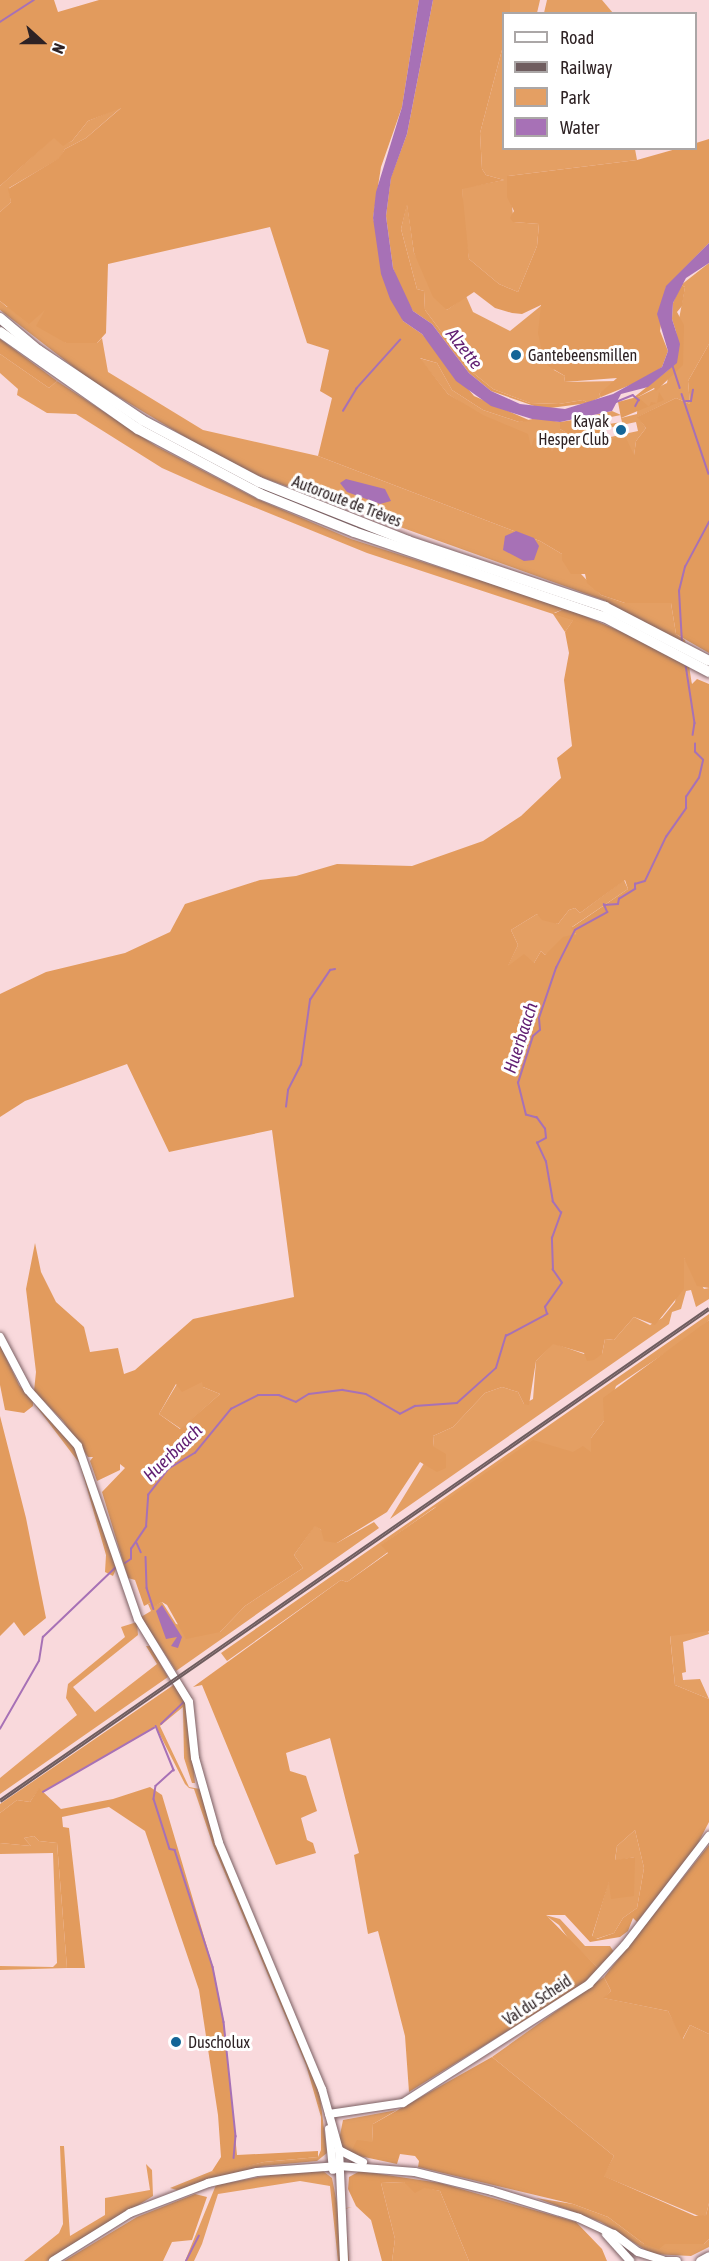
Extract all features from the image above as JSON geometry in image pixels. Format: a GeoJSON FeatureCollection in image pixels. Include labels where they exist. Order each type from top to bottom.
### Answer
{"type":"FeatureCollection","features":[{"type":"Feature","properties":{"kind":"highway","name":"Autoroute de Trèves"},"geometry":{"type":"LineString","coordinates":[[0,318],[38,350],[142,420],[259,482],[408,541],[605,612],[709,661]]}},
{"type":"Feature","properties":{"kind":"highway","name":"Autoroute de Trèves"},"geometry":{"type":"LineString","coordinates":[[0,332],[138,429],[260,494],[354,532],[605,612],[709,672]]}},
{"type":"Feature","properties":{"kind":"main road"},"geometry":{"type":"LineString","coordinates":[[0,1337],[28,1390],[78,1446],[143,1629],[189,1702],[195,1758],[219,1843],[300,2032],[328,2114],[343,2236]]}},
{"type":"Feature","properties":{"kind":"main road","name":"Val du Scheid"},"geometry":{"type":"LineString","coordinates":[[328,2114],[403,2103],[589,1984],[625,1945],[709,1836]]}},
{"type":"Feature","properties":{"kind":"main road"},"geometry":{"type":"LineString","coordinates":[[320,2166],[334,2150]]}},
{"type":"Feature","properties":{"kind":"main road"},"geometry":{"type":"LineString","coordinates":[[334,2150],[350,2159],[482,2188],[598,2227],[638,2252],[662,2260],[676,2261]]}},
{"type":"Feature","properties":{"kind":"main road"},"geometry":{"type":"LineString","coordinates":[[52,2261],[130,2213],[183,2191],[256,2172],[320,2166],[387,2168]]}},
{"type":"Feature","properties":{"kind":"main road"},"geometry":{"type":"LineString","coordinates":[[336,2166],[344,2261]]}},
{"type":"Feature","properties":{"kind":"main road"},"geometry":{"type":"LineString","coordinates":[[339,2183],[351,2166]]}},
{"type":"Feature","properties":{"kind":"main road"},"geometry":{"type":"LineString","coordinates":[[598,2227],[630,2261]]}},
{"type":"Feature","properties":{"kind":"main road"},"geometry":{"type":"LineString","coordinates":[[700,2261],[709,2256]]}},
{"type":"Feature","properties":{"kind":"green space"},"geometry":{"type":"Polygon","coordinates":[[[510,0],[540,0],[537,12],[510,12],[510,0]]]}},
{"type":"Feature","properties":{"kind":"green space"},"geometry":{"type":"Polygon","coordinates":[[[547,0],[602,0],[612,12],[544,12],[547,0]]]}},
{"type":"Feature","properties":{"kind":"green space"},"geometry":{"type":"Polygon","coordinates":[[[502,50],[502,150],[635,150],[637,160],[508,176],[514,222],[539,224],[537,246],[518,292],[499,284],[469,259],[463,221],[462,188],[504,180],[486,175],[482,169],[480,133],[502,50]]]}},
{"type":"Feature","properties":{"kind":"green space"},"geometry":{"type":"Polygon","coordinates":[[[123,106],[86,138],[65,149],[60,158],[9,188],[11,202],[0,212],[0,186],[54,137],[63,145],[72,141],[88,121],[123,106]]]}},
{"type":"Feature","properties":{"kind":"green space"},"geometry":{"type":"Polygon","coordinates":[[[407,203],[414,253],[447,310],[466,296],[473,312],[510,331],[542,305],[554,370],[565,376],[564,382],[618,381],[599,394],[601,397],[588,403],[583,400],[559,404],[530,403],[493,389],[472,372],[468,355],[443,334],[425,310],[424,291],[417,289],[401,229],[407,203]]]}},
{"type":"Feature","properties":{"kind":"green space"},"geometry":{"type":"Polygon","coordinates":[[[709,263],[709,344],[688,381],[690,404],[676,398],[638,417],[646,428],[636,441],[634,456],[606,438],[638,431],[636,422],[604,429],[579,419],[612,411],[621,415],[601,419],[602,425],[622,422],[621,418],[637,414],[638,397],[667,383],[685,287],[681,285],[709,263]]]}},
{"type":"Feature","properties":{"kind":"green space"},"geometry":{"type":"Polygon","coordinates":[[[0,301],[7,307],[47,308],[66,343],[97,343],[102,338],[108,372],[203,430],[318,456],[540,541],[562,554],[601,595],[625,603],[671,603],[676,634],[685,640],[692,685],[682,668],[643,641],[604,623],[606,601],[261,477],[205,449],[89,379],[0,310],[0,301]]]}},
{"type":"Feature","properties":{"kind":"green space"},"geometry":{"type":"Polygon","coordinates":[[[0,354],[49,388],[57,381],[156,446],[257,499],[351,539],[566,608],[554,613],[574,619],[565,632],[553,614],[367,553],[162,468],[76,414],[47,413],[17,395],[18,389],[0,373],[0,354]]]}},
{"type":"Feature","properties":{"kind":"green space"},"geometry":{"type":"Polygon","coordinates":[[[419,358],[437,363],[452,390],[483,410],[519,422],[537,418],[560,422],[560,429],[581,441],[552,453],[531,449],[448,394],[419,358]]]}},
{"type":"Feature","properties":{"kind":"green space"},"geometry":{"type":"Polygon","coordinates":[[[624,880],[628,889],[572,927],[576,934],[545,955],[541,951],[534,963],[507,967],[518,945],[511,930],[537,914],[558,924],[569,910],[575,908],[580,913],[624,880]]]}},
{"type":"Feature","properties":{"kind":"green space"},"geometry":{"type":"Polygon","coordinates":[[[683,1256],[704,1289],[709,1288],[709,1299],[696,1307],[691,1290],[686,1291],[681,1309],[672,1312],[669,1324],[390,1519],[434,1447],[433,1436],[453,1427],[485,1393],[502,1387],[518,1392],[524,1404],[533,1399],[536,1361],[553,1343],[584,1354],[602,1354],[605,1339],[614,1340],[634,1317],[650,1325],[662,1318],[675,1302],[683,1256]]]}},
{"type":"Feature","properties":{"kind":"green space"},"geometry":{"type":"Polygon","coordinates":[[[709,1314],[709,1320],[692,1335],[616,1386],[604,1421],[591,1438],[591,1452],[573,1452],[434,1508],[382,1545],[388,1552],[347,1582],[341,1580],[227,1661],[221,1653],[709,1314]]]}},
{"type":"Feature","properties":{"kind":"green space"},"geometry":{"type":"Polygon","coordinates":[[[203,1381],[203,1387],[220,1394],[181,1429],[159,1414],[177,1384],[203,1381]]]}},
{"type":"Feature","properties":{"kind":"green space"},"geometry":{"type":"Polygon","coordinates":[[[33,1402],[75,1448],[117,1567],[113,1576],[105,1572],[106,1555],[80,1464],[33,1402]]]}},
{"type":"Feature","properties":{"kind":"green space"},"geometry":{"type":"Polygon","coordinates":[[[374,1522],[379,1528],[176,1671],[141,1617],[151,1611],[148,1604],[153,1602],[152,1607],[162,1602],[176,1624],[220,1632],[245,1606],[303,1568],[294,1555],[315,1525],[337,1543],[374,1522]]]}},
{"type":"Feature","properties":{"kind":"green space"},"geometry":{"type":"Polygon","coordinates":[[[137,1622],[138,1635],[73,1687],[95,1712],[157,1664],[146,1646],[150,1646],[168,1677],[0,1794],[0,1778],[77,1715],[66,1698],[68,1684],[125,1637],[121,1627],[137,1622]]]}},
{"type":"Feature","properties":{"kind":"green space"},"geometry":{"type":"Polygon","coordinates":[[[708,1629],[709,1634],[683,1642],[686,1672],[682,1673],[683,1680],[700,1679],[709,1699],[675,1685],[670,1635],[708,1629]]]}},
{"type":"Feature","properties":{"kind":"green space"},"geometry":{"type":"Polygon","coordinates":[[[175,1684],[188,1705],[195,1783],[192,1783],[184,1758],[183,1707],[160,1726],[189,1787],[200,1789],[319,2088],[327,2153],[317,2161],[264,2166],[177,2190],[170,2188],[212,2171],[217,2173],[264,2162],[318,2157],[321,2150],[321,2117],[306,2065],[213,1845],[194,1789],[189,1788],[185,1784],[156,1727],[43,1792],[39,1789],[30,1802],[17,1800],[0,1813],[0,1804],[175,1684]]]}},
{"type":"Feature","properties":{"kind":"green space"},"geometry":{"type":"Polygon","coordinates":[[[635,1830],[644,1868],[637,1908],[623,1918],[614,1933],[596,1939],[592,1937],[609,1880],[635,1857],[615,1861],[617,1846],[635,1830]]]}},
{"type":"Feature","properties":{"kind":"green space"},"geometry":{"type":"Polygon","coordinates":[[[34,1836],[39,1841],[57,1843],[67,1968],[0,1970],[0,1966],[53,1967],[57,1963],[53,1853],[0,1854],[0,1843],[31,1846],[24,1838],[34,1836]]]}},
{"type":"Feature","properties":{"kind":"green space"},"geometry":{"type":"Polygon","coordinates":[[[545,1915],[560,1919],[585,1946],[610,1946],[614,1952],[599,1969],[570,1941],[559,1925],[545,1915]]]}},
{"type":"Feature","properties":{"kind":"green space"},"geometry":{"type":"Polygon","coordinates":[[[604,1977],[611,1991],[604,1998],[668,2011],[683,2039],[690,2025],[709,2034],[709,2203],[706,2215],[701,2217],[603,2176],[614,2156],[492,2057],[604,1977]]]}},
{"type":"Feature","properties":{"kind":"green space"},"geometry":{"type":"Polygon","coordinates":[[[397,2110],[373,2124],[372,2142],[350,2154],[344,2152],[339,2140],[343,2120],[397,2110]]]}},
{"type":"Feature","properties":{"kind":"green space"},"geometry":{"type":"Polygon","coordinates":[[[60,2146],[64,2146],[70,2236],[105,2215],[105,2198],[150,2190],[146,2164],[152,2170],[153,2196],[47,2261],[24,2261],[59,2233],[63,2224],[60,2146]]]}},
{"type":"Feature","properties":{"kind":"green space"},"geometry":{"type":"Polygon","coordinates":[[[323,2171],[332,2178],[342,2229],[341,2209],[352,2207],[345,2209],[349,2261],[338,2261],[330,2186],[300,2181],[218,2194],[194,2261],[185,2261],[216,2185],[287,2172],[323,2171]]]}},
{"type":"Feature","properties":{"kind":"green space"},"geometry":{"type":"Polygon","coordinates":[[[404,2182],[440,2191],[469,2261],[392,2261],[395,2239],[381,2183],[404,2182]]]}},
{"type":"Feature","properties":{"kind":"green space"},"geometry":{"type":"Polygon","coordinates":[[[536,2198],[573,2204],[608,2217],[644,2244],[704,2244],[709,2239],[709,2247],[691,2256],[652,2254],[601,2222],[536,2198]]]}},
{"type":"Feature","properties":{"kind":"shaded area"},"geometry":{"type":"Polygon","coordinates":[[[0,0],[54,0],[58,12],[99,0],[419,0],[402,107],[381,167],[373,218],[403,321],[422,334],[474,396],[531,421],[519,422],[483,410],[452,390],[437,363],[420,358],[448,394],[483,415],[528,434],[531,447],[534,438],[548,442],[552,452],[555,445],[565,449],[580,441],[560,429],[560,422],[579,419],[595,423],[609,440],[625,436],[634,455],[636,441],[646,428],[637,417],[676,398],[690,404],[688,381],[709,344],[709,653],[676,634],[671,603],[625,603],[601,595],[587,583],[585,574],[571,574],[562,560],[562,554],[540,541],[318,456],[332,398],[320,391],[329,350],[307,343],[270,227],[108,264],[106,333],[97,343],[66,343],[36,326],[45,310],[29,324],[0,301],[0,212],[11,202],[8,189],[59,158],[65,149],[86,138],[121,108],[88,121],[72,141],[63,146],[54,138],[0,186],[0,0]]]}},
{"type":"Feature","properties":{"kind":"shaded area"},"geometry":{"type":"Polygon","coordinates":[[[433,0],[510,0],[510,12],[502,12],[502,50],[480,133],[482,169],[486,175],[504,180],[462,189],[469,259],[499,284],[518,292],[537,246],[539,224],[513,222],[510,218],[514,211],[507,197],[507,176],[637,160],[672,150],[697,150],[697,143],[709,139],[709,243],[666,287],[660,331],[668,351],[662,367],[645,379],[601,397],[599,394],[617,378],[564,382],[565,376],[548,366],[538,333],[541,305],[522,314],[512,313],[495,308],[474,292],[447,310],[433,297],[414,253],[407,205],[401,229],[417,289],[424,291],[425,310],[443,334],[456,330],[451,338],[468,355],[472,372],[493,389],[530,403],[559,404],[583,400],[588,403],[543,409],[491,391],[469,373],[432,324],[413,311],[402,294],[393,268],[386,216],[391,177],[407,134],[433,0]]]}},
{"type":"Feature","properties":{"kind":"shaded area"},"geometry":{"type":"Polygon","coordinates":[[[681,285],[685,287],[682,306],[677,312],[684,325],[683,365],[656,391],[654,388],[638,397],[648,407],[621,418],[618,402],[633,398],[677,363],[680,344],[672,319],[673,303],[681,285]]]}},
{"type":"Feature","properties":{"kind":"shaded area"},"geometry":{"type":"Polygon","coordinates":[[[0,339],[57,381],[49,388],[0,354],[0,339]]]}},
{"type":"Feature","properties":{"kind":"shaded area"},"geometry":{"type":"Polygon","coordinates":[[[659,392],[664,400],[657,403],[659,392]]]}},
{"type":"Feature","properties":{"kind":"shaded area"},"geometry":{"type":"Polygon","coordinates":[[[566,608],[643,641],[683,668],[692,684],[697,679],[709,684],[709,1288],[697,1286],[684,1258],[684,1289],[655,1325],[634,1317],[614,1340],[605,1339],[602,1354],[594,1360],[587,1361],[584,1353],[553,1344],[536,1361],[529,1405],[524,1404],[518,1392],[502,1387],[485,1393],[453,1427],[433,1436],[434,1447],[446,1454],[446,1468],[437,1472],[420,1462],[387,1512],[337,1543],[324,1541],[321,1530],[315,1526],[294,1555],[303,1568],[245,1606],[220,1632],[186,1639],[167,1605],[162,1602],[152,1608],[152,1602],[144,1606],[135,1580],[128,1578],[102,1492],[125,1468],[120,1464],[120,1470],[97,1481],[90,1461],[93,1457],[88,1457],[63,1421],[34,1391],[36,1372],[26,1289],[35,1243],[41,1272],[56,1302],[84,1327],[90,1352],[118,1348],[124,1374],[135,1370],[193,1319],[294,1297],[272,1130],[169,1152],[127,1064],[25,1101],[0,1117],[0,994],[46,972],[125,953],[170,932],[185,904],[260,880],[296,876],[337,864],[412,866],[483,841],[521,816],[561,778],[557,758],[572,746],[564,680],[569,653],[565,632],[573,620],[553,614],[566,608]],[[625,880],[580,913],[575,908],[569,910],[558,924],[542,920],[537,914],[511,930],[518,945],[508,966],[524,954],[534,963],[541,951],[545,955],[563,937],[576,934],[571,928],[628,889],[625,880]],[[202,1382],[182,1392],[176,1384],[159,1414],[180,1429],[220,1394],[203,1387],[202,1382]]]}},
{"type":"Feature","properties":{"kind":"shaded area"},"geometry":{"type":"Polygon","coordinates":[[[709,1320],[709,1631],[670,1636],[675,1685],[709,1699],[709,1822],[696,1847],[637,1922],[633,1918],[628,1931],[620,1937],[590,1942],[565,1915],[546,1915],[599,1969],[585,1983],[409,2092],[405,2036],[378,1931],[368,1934],[354,1855],[359,1853],[330,1738],[286,1753],[290,1771],[306,1776],[317,1811],[301,1818],[307,1840],[313,1843],[316,1853],[276,1865],[202,1685],[193,1687],[341,1580],[347,1582],[388,1553],[381,1545],[533,1440],[573,1452],[583,1446],[591,1452],[591,1438],[604,1421],[603,1398],[709,1320]],[[635,1830],[617,1846],[615,1860],[635,1857],[634,1896],[611,1899],[609,1882],[592,1936],[597,1939],[614,1933],[623,1918],[637,1908],[644,1868],[635,1830]]]}},
{"type":"Feature","properties":{"kind":"shaded area"},"geometry":{"type":"Polygon","coordinates":[[[0,1345],[19,1385],[33,1402],[33,1406],[24,1413],[5,1410],[0,1385],[0,1345]]]}},
{"type":"Feature","properties":{"kind":"shaded area"},"geometry":{"type":"Polygon","coordinates":[[[0,1416],[26,1518],[46,1618],[24,1636],[14,1622],[0,1636],[0,1416]]]}},
{"type":"Feature","properties":{"kind":"shaded area"},"geometry":{"type":"Polygon","coordinates":[[[150,1787],[162,1795],[213,1967],[224,2022],[237,2155],[318,2151],[318,2157],[264,2162],[217,2174],[212,2171],[221,2157],[218,2115],[199,1990],[145,1831],[109,1807],[62,1817],[63,1827],[69,1828],[85,1968],[67,1968],[57,1843],[39,1841],[34,1836],[24,1838],[31,1846],[0,1843],[0,1813],[17,1800],[30,1802],[39,1788],[61,1809],[113,1799],[150,1787]]]}},
{"type":"Feature","properties":{"kind":"shaded area"},"geometry":{"type":"Polygon","coordinates":[[[709,1845],[709,2034],[690,2025],[682,2040],[668,2011],[603,1998],[611,1991],[604,1977],[709,1845]]]}},
{"type":"Feature","properties":{"kind":"shaded area"},"geometry":{"type":"Polygon","coordinates":[[[492,2057],[614,2156],[604,2176],[695,2216],[706,2215],[709,2203],[709,2239],[704,2244],[665,2244],[659,2249],[644,2244],[608,2217],[573,2204],[418,2167],[419,2161],[415,2156],[400,2154],[397,2164],[350,2154],[357,2140],[372,2142],[373,2124],[492,2057]]]}},
{"type":"Feature","properties":{"kind":"shaded area"},"geometry":{"type":"Polygon","coordinates":[[[360,2171],[440,2183],[576,2222],[602,2249],[607,2261],[469,2261],[440,2191],[424,2188],[415,2193],[404,2182],[381,2183],[395,2239],[392,2261],[382,2261],[371,2220],[356,2206],[348,2189],[349,2177],[360,2171]]]}},
{"type":"Feature","properties":{"kind":"shaded area"},"geometry":{"type":"Polygon","coordinates":[[[195,2194],[207,2197],[192,2240],[172,2242],[163,2261],[64,2261],[137,2217],[195,2194]]]}},
{"type":"Feature","properties":{"kind":"water","name":"Alzette"},"geometry":{"type":"Polygon","coordinates":[[[419,0],[433,0],[407,134],[391,178],[386,216],[393,268],[413,311],[432,324],[469,373],[491,391],[520,404],[565,409],[613,394],[662,367],[668,351],[657,314],[666,286],[709,243],[709,263],[686,278],[673,303],[672,319],[680,344],[677,363],[648,387],[621,394],[612,411],[560,422],[532,419],[491,406],[456,381],[422,334],[403,321],[390,299],[381,274],[373,218],[376,192],[402,107],[419,0]]]}},
{"type":"Feature","properties":{"kind":"water"},"geometry":{"type":"Polygon","coordinates":[[[346,479],[385,489],[391,501],[380,504],[347,492],[340,483],[346,479]]]}},
{"type":"Feature","properties":{"kind":"water"},"geometry":{"type":"Polygon","coordinates":[[[516,531],[534,538],[539,546],[534,560],[524,561],[503,550],[505,536],[516,531]]]}},
{"type":"Feature","properties":{"kind":"water"},"geometry":{"type":"Polygon","coordinates":[[[162,1605],[182,1637],[178,1648],[171,1646],[177,1637],[166,1639],[156,1611],[162,1605]]]}},
{"type":"Feature","properties":{"kind":"waterway"},"geometry":{"type":"LineString","coordinates":[[0,22],[34,0]]}},
{"type":"Feature","properties":{"kind":"waterway"},"geometry":{"type":"LineString","coordinates":[[343,411],[356,389],[400,340]]}},
{"type":"Feature","properties":{"kind":"waterway","name":"Huerbaach"},"geometry":{"type":"LineString","coordinates":[[673,366],[680,388]]}},
{"type":"Feature","properties":{"kind":"waterway"},"geometry":{"type":"LineString","coordinates":[[686,401],[691,401],[693,390]]}},
{"type":"Feature","properties":{"kind":"waterway","name":"Huerbaach"},"geometry":{"type":"LineString","coordinates":[[682,394],[709,474]]}},
{"type":"Feature","properties":{"kind":"waterway"},"geometry":{"type":"LineString","coordinates":[[616,402],[633,395],[639,400],[636,406]]}},
{"type":"Feature","properties":{"kind":"waterway","name":"Huerbaach"},"geometry":{"type":"LineString","coordinates":[[682,643],[679,591],[685,567],[709,522]]}},
{"type":"Feature","properties":{"kind":"waterway","name":"Huerbaach"},"geometry":{"type":"LineString","coordinates":[[686,665],[695,723],[693,735]]}},
{"type":"Feature","properties":{"kind":"waterway","name":"Huerbaach"},"geometry":{"type":"LineString","coordinates":[[125,1563],[131,1559],[131,1549],[146,1527],[148,1495],[168,1469],[195,1453],[231,1409],[258,1395],[279,1395],[296,1402],[309,1394],[343,1390],[366,1394],[400,1414],[415,1406],[457,1403],[496,1368],[506,1336],[547,1314],[545,1307],[562,1283],[553,1270],[552,1238],[561,1213],[553,1202],[546,1162],[537,1143],[546,1138],[545,1129],[537,1118],[526,1115],[518,1083],[533,1036],[540,1030],[539,1018],[556,968],[575,930],[607,912],[604,905],[618,904],[619,899],[635,889],[635,884],[645,881],[666,837],[686,808],[686,797],[699,778],[703,760],[695,752],[695,744]]}},
{"type":"Feature","properties":{"kind":"waterway"},"geometry":{"type":"LineString","coordinates":[[286,1107],[288,1090],[301,1065],[310,1000],[330,970],[335,969]]}},
{"type":"Feature","properties":{"kind":"waterway"},"geometry":{"type":"LineString","coordinates":[[137,1543],[141,1552]]}},
{"type":"Feature","properties":{"kind":"waterway"},"geometry":{"type":"LineString","coordinates":[[146,1557],[147,1588],[154,1609]]}},
{"type":"Feature","properties":{"kind":"waterway","name":"Huerbaach"},"geometry":{"type":"LineString","coordinates":[[0,1729],[39,1661],[43,1637],[116,1567]]}},
{"type":"Feature","properties":{"kind":"waterway"},"geometry":{"type":"LineString","coordinates":[[161,1724],[184,1702]]}},
{"type":"Feature","properties":{"kind":"waterway"},"geometry":{"type":"LineString","coordinates":[[156,1726],[174,1770],[156,1786],[154,1799],[170,1849],[175,1850],[213,1967],[224,2022],[236,2136],[234,2158]]}},
{"type":"Feature","properties":{"kind":"waterway"},"geometry":{"type":"LineString","coordinates":[[43,1792],[154,1728]]}},
{"type":"Feature","properties":{"kind":"waterway"},"geometry":{"type":"LineString","coordinates":[[186,2261],[199,2236]]}},
{"type":"Feature","properties":{"kind":"railway"},"geometry":{"type":"LineString","coordinates":[[0,1801],[709,1309]]}},
{"type":"Feature","properties":{"kind":"place","name":"Gantebeensmillen"},"geometry":{"type":"Point","coordinates":[516,355]}},
{"type":"Feature","properties":{"kind":"place","name":"Kayak Hesper Club"},"geometry":{"type":"Point","coordinates":[621,430]}},
{"type":"Feature","properties":{"kind":"place","name":"Duscholux"},"geometry":{"type":"Point","coordinates":[176,2042]}}]}
